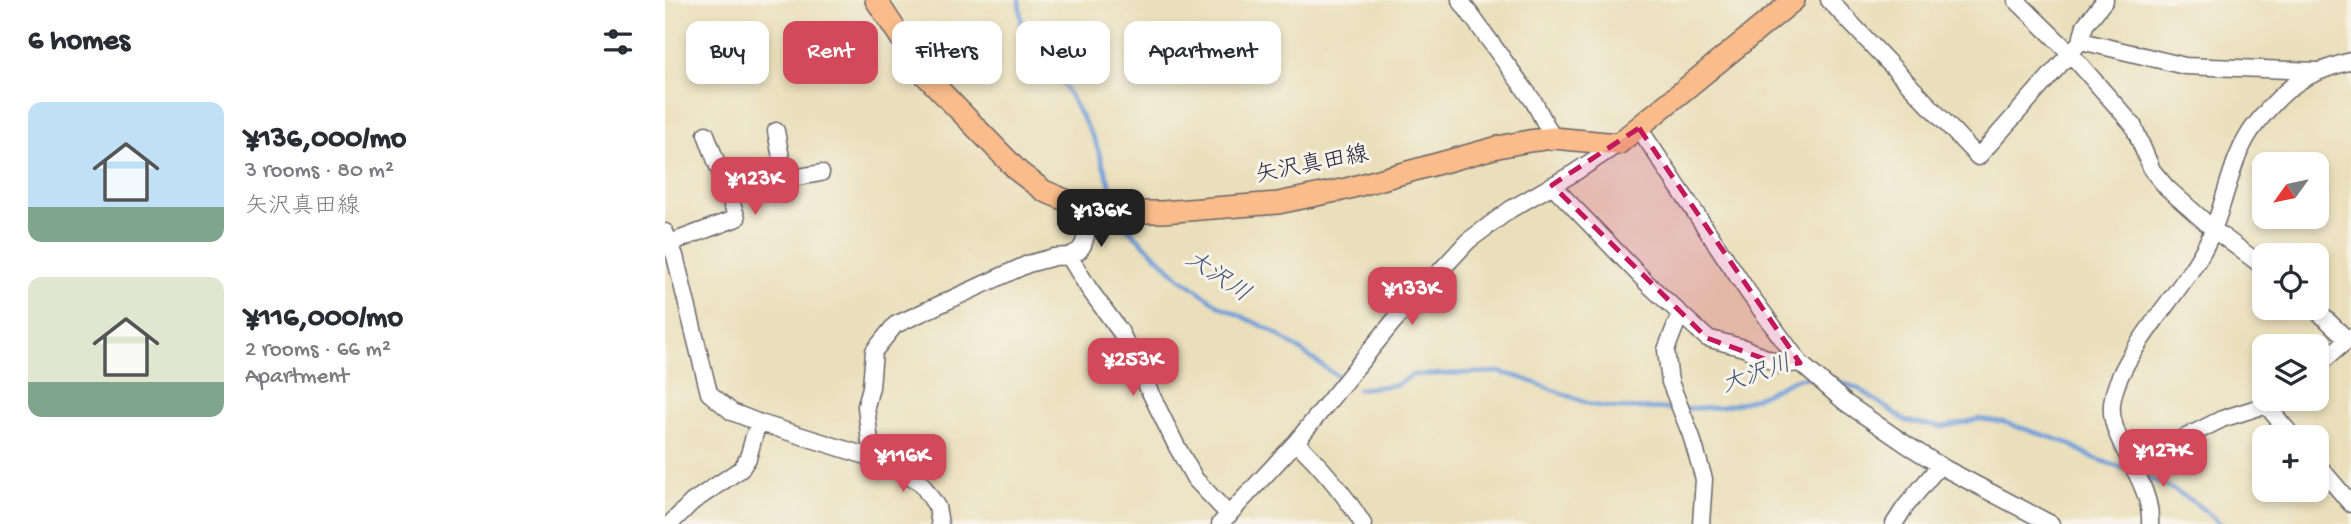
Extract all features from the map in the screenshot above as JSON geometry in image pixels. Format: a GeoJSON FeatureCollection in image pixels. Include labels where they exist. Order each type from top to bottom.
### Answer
{"type":"FeatureCollection","features":[{"type":"Feature","properties":{"kind":"main road","name":"矢沢真田線"},"geometry":{"type":"LineString","coordinates":[[876,0],[926,76],[1019,173],[1044,191],[1094,212],[1162,212],[1279,203],[1346,189],[1498,147],[1553,138],[1618,144]]}},
{"type":"Feature","properties":{"kind":"main road"},"geometry":{"type":"LineString","coordinates":[[1618,144],[1794,0]]}},
{"type":"Feature","properties":{"kind":"street"},"geometry":{"type":"LineString","coordinates":[[1460,0],[1534,102],[1553,138]]}},
{"type":"Feature","properties":{"kind":"street"},"geometry":{"type":"LineString","coordinates":[[1829,0],[1977,157],[2075,46],[2085,25],[2105,0]]}},
{"type":"Feature","properties":{"kind":"street"},"geometry":{"type":"LineString","coordinates":[[2016,0],[2075,46],[2133,125],[2152,170],[2167,188],[2213,229],[2252,258]]}},
{"type":"Feature","properties":{"kind":"street"},"geometry":{"type":"LineString","coordinates":[[2075,46],[2185,66],[2318,71]]}},
{"type":"Feature","properties":{"kind":"street"},"geometry":{"type":"LineString","coordinates":[[2150,524],[2151,512],[2141,480],[2119,436],[2111,408],[2118,377],[2185,280],[2213,229],[2233,166],[2255,125],[2286,91],[2318,71],[2351,61]]}},
{"type":"Feature","properties":{"kind":"street"},"geometry":{"type":"LineString","coordinates":[[1639,128],[1762,312],[1800,363],[1846,403],[1907,445],[2051,524]]}},
{"type":"Feature","properties":{"kind":"street"},"geometry":{"type":"LineString","coordinates":[[776,131],[785,179]]}},
{"type":"Feature","properties":{"kind":"street"},"geometry":{"type":"LineString","coordinates":[[706,134],[737,218],[667,237],[675,256],[709,393],[732,412],[876,459],[921,483],[937,507],[940,524]]}},
{"type":"Feature","properties":{"kind":"street"},"geometry":{"type":"LineString","coordinates":[[1069,256],[1120,331],[1176,445],[1195,479],[1224,519],[1296,442],[1392,322],[1460,249],[1511,209],[1618,144]]}},
{"type":"Feature","properties":{"kind":"street"},"geometry":{"type":"LineString","coordinates":[[726,190],[821,173]]}},
{"type":"Feature","properties":{"kind":"street"},"geometry":{"type":"LineString","coordinates":[[1552,185],[1648,284],[1707,338],[1744,348],[1781,365],[1800,363]]}},
{"type":"Feature","properties":{"kind":"street"},"geometry":{"type":"LineString","coordinates":[[876,459],[870,443],[866,406],[871,387],[874,351],[895,326],[1028,264],[1069,256],[1083,245],[1094,212]]}},
{"type":"Feature","properties":{"kind":"street"},"geometry":{"type":"LineString","coordinates":[[1680,314],[1666,350],[1670,382],[1692,435],[1704,479],[1702,523]]}},
{"type":"Feature","properties":{"kind":"street"},"geometry":{"type":"LineString","coordinates":[[2328,320],[2349,338],[2329,356]]}},
{"type":"Feature","properties":{"kind":"street"},"geometry":{"type":"LineString","coordinates":[[2132,464],[2222,419],[2266,405],[2283,425]]}},
{"type":"Feature","properties":{"kind":"street"},"geometry":{"type":"LineString","coordinates":[[670,524],[692,502],[741,469],[748,458],[758,422]]}},
{"type":"Feature","properties":{"kind":"street"},"geometry":{"type":"LineString","coordinates":[[1296,442],[1345,496],[1363,524]]}},
{"type":"Feature","properties":{"kind":"street"},"geometry":{"type":"LineString","coordinates":[[1894,524],[1940,464]]}},
{"type":"Feature","properties":{"kind":"street"},"geometry":{"type":"LineString","coordinates":[[2329,478],[2351,504]]}},
{"type":"Feature","properties":{"kind":"highlighted area"},"geometry":{"type":"Polygon","coordinates":[[[1639,128],[1800,363],[1781,365],[1707,338],[1552,185],[1639,128]]]}},
{"type":"Feature","properties":{"kind":"waterway","name":"大沢川"},"geometry":{"type":"LineString","coordinates":[[1019,0],[1022,26],[1050,60],[1095,141],[1117,205]]}},
{"type":"Feature","properties":{"kind":"waterway","name":"大沢川"},"geometry":{"type":"LineString","coordinates":[[1123,220],[1124,225],[1180,278],[1220,306],[1271,330],[1337,376]]}},
{"type":"Feature","properties":{"kind":"waterway","name":"大沢川"},"geometry":{"type":"LineString","coordinates":[[1358,389],[1396,385],[1413,375],[1499,372],[1592,405],[1677,409]]}},
{"type":"Feature","properties":{"kind":"waterway","name":"大沢川"},"geometry":{"type":"LineString","coordinates":[[1823,375],[1859,389],[1906,421],[1943,427],[1979,419],[2003,422],[2068,443],[2091,457],[2130,471]]}},
{"type":"Feature","properties":{"kind":"waterway","name":"大沢川"},"geometry":{"type":"LineString","coordinates":[[1686,409],[1743,402],[1807,377]]}},
{"type":"Feature","properties":{"kind":"waterway","name":"大沢川"},"geometry":{"type":"LineString","coordinates":[[2145,477],[2185,497],[2221,524]]}}]}
